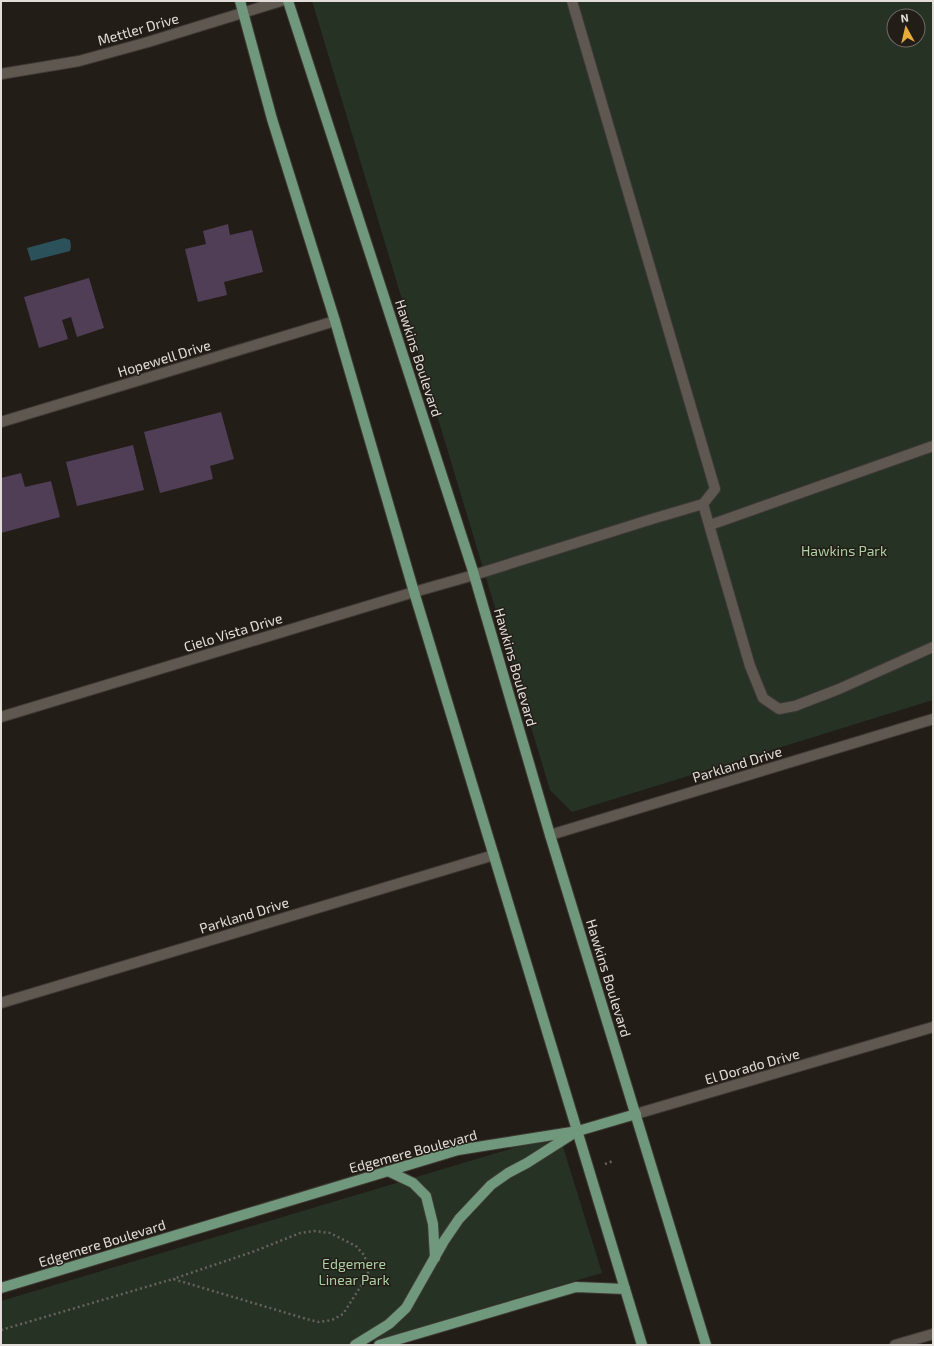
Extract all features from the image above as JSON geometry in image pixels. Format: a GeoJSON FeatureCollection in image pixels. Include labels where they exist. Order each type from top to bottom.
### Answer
{"type":"FeatureCollection","features":[{"type":"Feature","properties":{"kind":"main road"},"geometry":{"type":"LineString","coordinates":[[240,1],[272,119],[335,322],[414,592],[642,1345]]}},
{"type":"Feature","properties":{"kind":"main road","name":"Hawkins Boulevard"},"geometry":{"type":"LineString","coordinates":[[288,1],[474,575],[550,835],[706,1345]]}},
{"type":"Feature","properties":{"kind":"main road","name":"El Dorado Drive"},"geometry":{"type":"LineString","coordinates":[[578,1131],[636,1114]]}},
{"type":"Feature","properties":{"kind":"main road"},"geometry":{"type":"LineString","coordinates":[[355,1345],[389,1324],[406,1308],[444,1241],[459,1219],[491,1185],[508,1173],[527,1163],[578,1131]]}},
{"type":"Feature","properties":{"kind":"main road","name":"Edgemere Boulevard"},"geometry":{"type":"LineString","coordinates":[[1,1288],[458,1150],[578,1131]]}},
{"type":"Feature","properties":{"kind":"main road"},"geometry":{"type":"LineString","coordinates":[[388,1171],[413,1183],[426,1196],[433,1224],[435,1258]]}},
{"type":"Feature","properties":{"kind":"main road"},"geometry":{"type":"LineString","coordinates":[[379,1345],[576,1287],[625,1288]]}},
{"type":"Feature","properties":{"kind":"street","name":"Mettler Drive"},"geometry":{"type":"LineString","coordinates":[[1,74],[79,61],[148,42],[281,1]]}},
{"type":"Feature","properties":{"kind":"street"},"geometry":{"type":"LineString","coordinates":[[572,1],[711,471],[715,489],[703,504],[750,666],[763,698],[779,708],[794,706],[839,689],[933,648]]}},
{"type":"Feature","properties":{"kind":"street","name":"Hopewell Drive"},"geometry":{"type":"LineString","coordinates":[[1,422],[335,322]]}},
{"type":"Feature","properties":{"kind":"street"},"geometry":{"type":"LineString","coordinates":[[710,525],[933,446]]}},
{"type":"Feature","properties":{"kind":"street","name":"Cielo Vista Drive"},"geometry":{"type":"LineString","coordinates":[[1,717],[474,575],[703,504]]}},
{"type":"Feature","properties":{"kind":"street","name":"Parkland Drive"},"geometry":{"type":"LineString","coordinates":[[550,835],[933,719]]}},
{"type":"Feature","properties":{"kind":"street","name":"Parkland Drive"},"geometry":{"type":"LineString","coordinates":[[1,1003],[494,855]]}},
{"type":"Feature","properties":{"kind":"street","name":"El Dorado Drive"},"geometry":{"type":"LineString","coordinates":[[636,1114],[933,1027]]}},
{"type":"Feature","properties":{"kind":"street"},"geometry":{"type":"LineString","coordinates":[[895,1345],[933,1334]]}},
{"type":"Feature","properties":{"kind":"path"},"geometry":{"type":"LineString","coordinates":[[605,1164],[613,1161]]}},
{"type":"Feature","properties":{"kind":"path"},"geometry":{"type":"LineString","coordinates":[[1,1330],[173,1279],[255,1251],[300,1233],[314,1231],[330,1233],[356,1246],[364,1255],[368,1265],[368,1275],[343,1314],[332,1320],[319,1322],[173,1279]]}},
{"type":"Feature","properties":{"kind":"green space","name":"Hawkins Park"},"geometry":{"type":"Polygon","coordinates":[[[312,1],[933,1],[933,700],[572,812],[550,790],[312,1]]]}},
{"type":"Feature","properties":{"kind":"green space","name":"Edgemere Linear Park"},"geometry":{"type":"Polygon","coordinates":[[[560,1137],[602,1273],[359,1345],[1,1345],[1,1301],[513,1148],[560,1137]]]}},
{"type":"Feature","properties":{"kind":"water"},"geometry":{"type":"Polygon","coordinates":[[[64,238],[70,240],[70,251],[31,261],[27,248],[64,238]]]}},
{"type":"Feature","properties":{"kind":"building"},"geometry":{"type":"Polygon","coordinates":[[[228,224],[230,235],[252,230],[263,272],[224,282],[227,295],[198,302],[185,249],[206,244],[203,231],[228,224]]]}},
{"type":"Feature","properties":{"kind":"building"},"geometry":{"type":"Polygon","coordinates":[[[89,278],[104,328],[77,337],[71,317],[62,320],[68,339],[39,348],[24,297],[89,278]]]}},
{"type":"Feature","properties":{"kind":"building"},"geometry":{"type":"Polygon","coordinates":[[[221,412],[234,459],[210,466],[213,479],[160,493],[144,432],[221,412]]]}},
{"type":"Feature","properties":{"kind":"building"},"geometry":{"type":"Polygon","coordinates":[[[133,445],[144,490],[77,506],[66,462],[133,445]]]}},
{"type":"Feature","properties":{"kind":"building"},"geometry":{"type":"Polygon","coordinates":[[[21,473],[25,487],[51,481],[60,517],[1,533],[1,478],[21,473]]]}}]}
